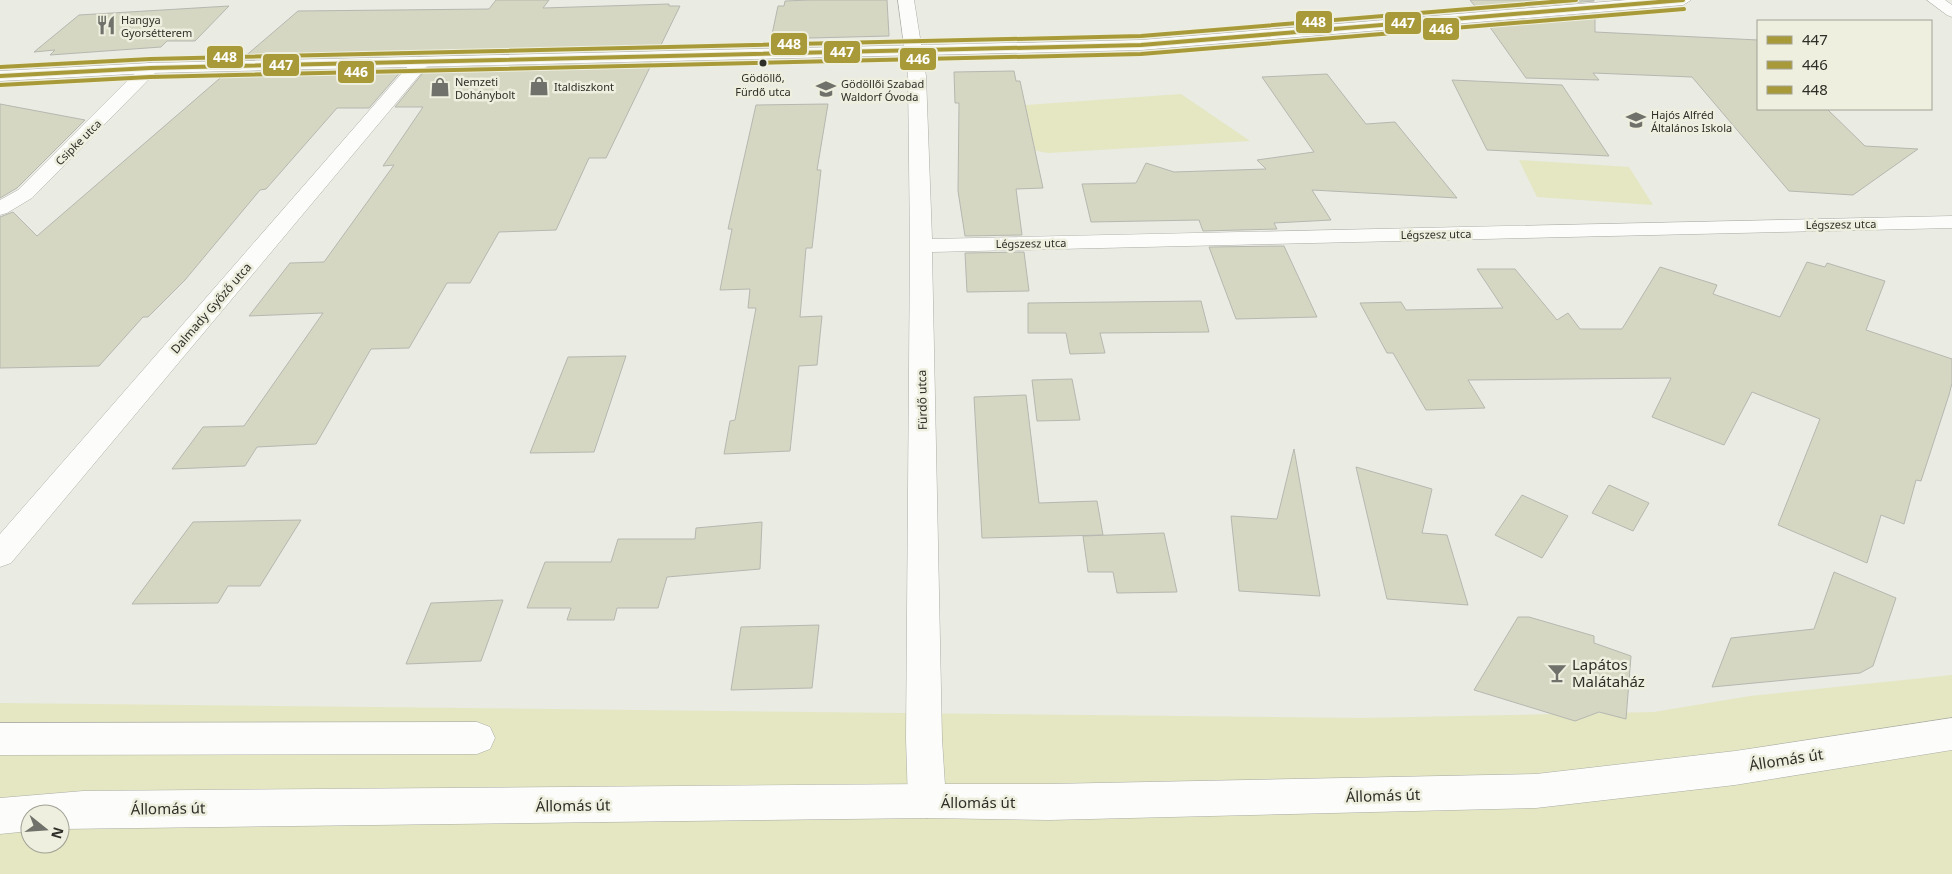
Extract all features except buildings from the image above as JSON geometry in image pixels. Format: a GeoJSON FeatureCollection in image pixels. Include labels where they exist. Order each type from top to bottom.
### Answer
{"type":"FeatureCollection","features":[{"type":"Feature","properties":{"kind":"street","name":"Fürdő utca"},"geometry":{"type":"LineString","coordinates":[[906,0],[917,76],[921,246],[924,740],[927,801]]}},
{"type":"Feature","properties":{"kind":"street"},"geometry":{"type":"LineString","coordinates":[[0,76],[150,68],[914,52],[1140,45],[1684,0]]}},
{"type":"Feature","properties":{"kind":"street"},"geometry":{"type":"LineString","coordinates":[[1935,0],[1952,12]]}},
{"type":"Feature","properties":{"kind":"street","name":"Dalmady Győző utca"},"geometry":{"type":"LineString","coordinates":[[0,554],[421,62]]}},
{"type":"Feature","properties":{"kind":"street","name":"Csipke utca"},"geometry":{"type":"LineString","coordinates":[[0,209],[32,187],[150,68]]}},
{"type":"Feature","properties":{"kind":"street","name":"Légszesz utca"},"geometry":{"type":"LineString","coordinates":[[921,246],[1952,222]]}},
{"type":"Feature","properties":{"kind":"street","name":"Állomás út"},"geometry":{"type":"LineString","coordinates":[[0,816],[82,809],[927,801],[1058,802],[1536,791],[1735,768],[1952,734]]}},
{"type":"Feature","properties":{"kind":"street"},"geometry":{"type":"LineString","coordinates":[[0,739],[476,738]]}},
{"type":"Feature","properties":{"kind":"green space"},"geometry":{"type":"Polygon","coordinates":[[[1181,94],[1250,141],[1048,153],[1027,149],[1014,106],[1181,94]]]}},
{"type":"Feature","properties":{"kind":"green space"},"geometry":{"type":"Polygon","coordinates":[[[1519,160],[1629,167],[1653,205],[1537,197],[1519,160]]]}},
{"type":"Feature","properties":{"kind":"green space"},"geometry":{"type":"Polygon","coordinates":[[[1952,675],[1952,874],[0,874],[0,703],[1362,718],[1654,712],[1750,696],[1952,675]]]}},
{"type":"Feature","properties":{"kind":"transit line","name":"448"},"geometry":{"type":"LineString","coordinates":[[0,67],[150,59],[1141,36],[1576,0]]}},
{"type":"Feature","properties":{"kind":"transit line","name":"447"},"geometry":{"type":"LineString","coordinates":[[0,76],[150,68],[1141,45],[1683,0]]}},
{"type":"Feature","properties":{"kind":"transit line","name":"446"},"geometry":{"type":"LineString","coordinates":[[0,85],[150,77],[1141,54],[1684,9]]}},
{"type":"Feature","properties":{"kind":"place","name":"Hangya Gyorsétterem"},"geometry":{"type":"Point","coordinates":[106,25]}},
{"type":"Feature","properties":{"kind":"place","name":"Gödöllő, Fürdő utca"},"geometry":{"type":"Point","coordinates":[763,63]}},
{"type":"Feature","properties":{"kind":"place","name":"Italdiszkont"},"geometry":{"type":"Point","coordinates":[539,86]}},
{"type":"Feature","properties":{"kind":"place","name":"Nemzeti Dohánybolt"},"geometry":{"type":"Point","coordinates":[440,87]}},
{"type":"Feature","properties":{"kind":"place","name":"Gödöllői Szabad Waldorf Óvoda"},"geometry":{"type":"Point","coordinates":[826,89]}},
{"type":"Feature","properties":{"kind":"place","name":"Hajós Alfréd Általános Iskola"},"geometry":{"type":"Point","coordinates":[1636,120]}},
{"type":"Feature","properties":{"kind":"place","name":"Lapátos Malátaház"},"geometry":{"type":"Point","coordinates":[1557,673]}}]}
